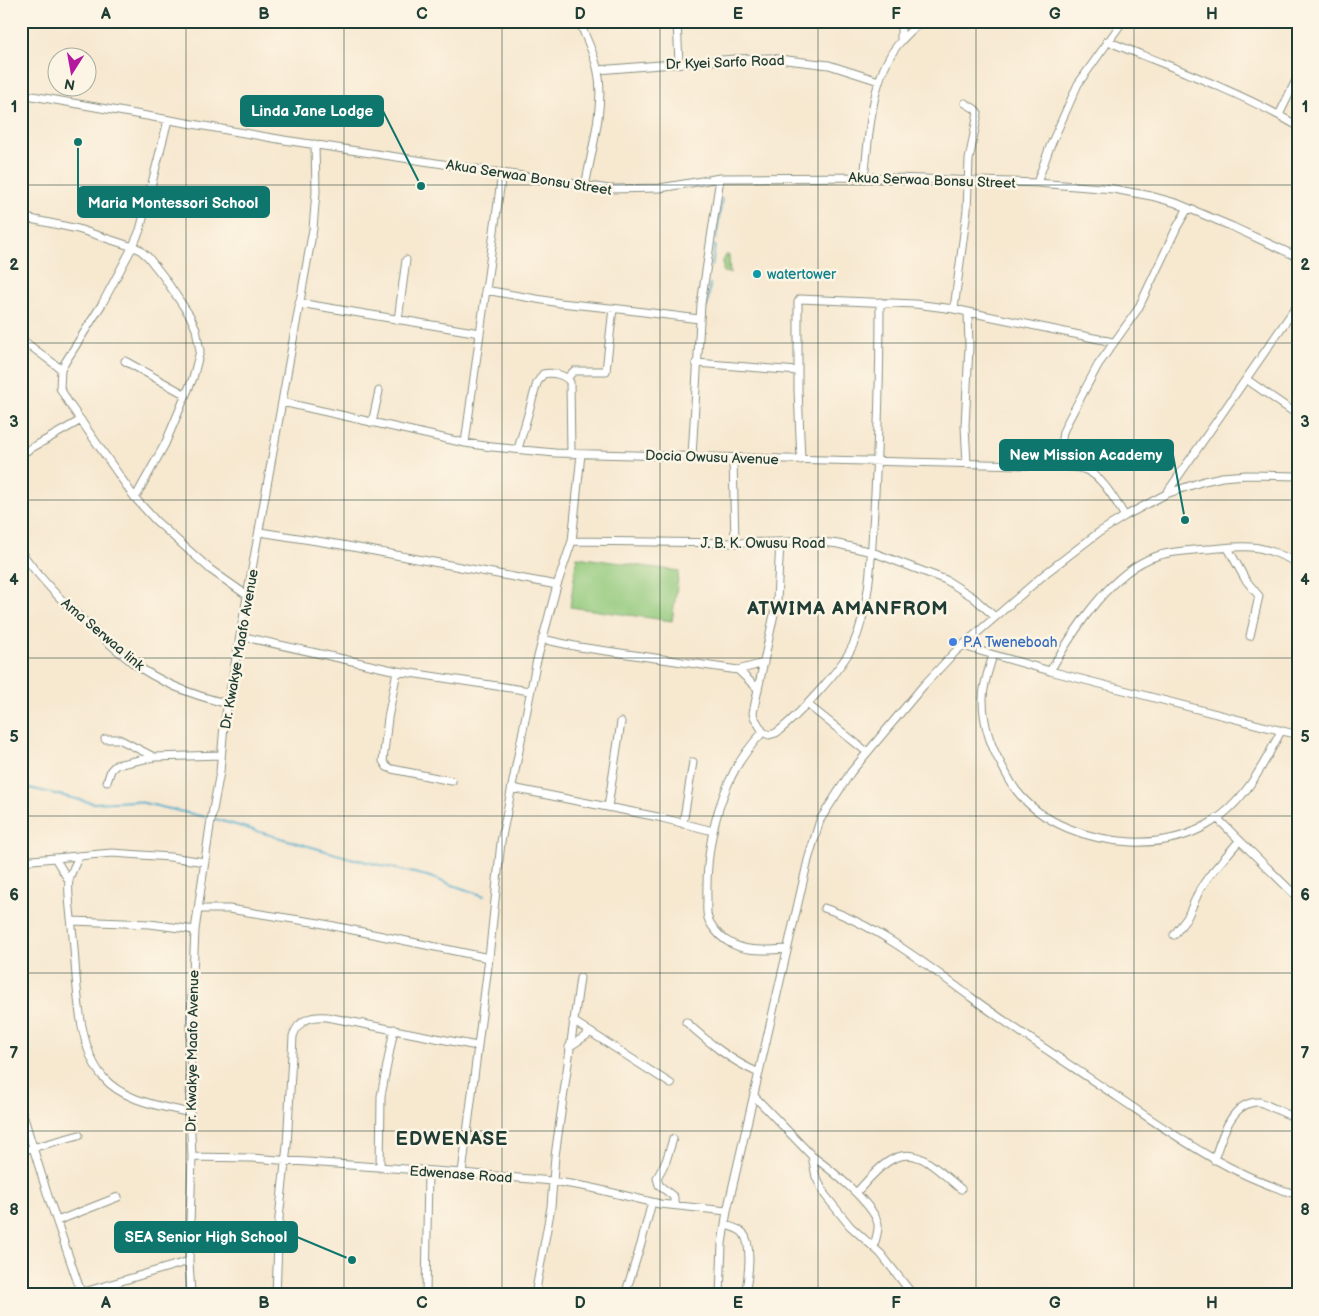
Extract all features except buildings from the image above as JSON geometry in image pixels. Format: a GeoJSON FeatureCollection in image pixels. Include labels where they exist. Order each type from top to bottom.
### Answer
{"type":"FeatureCollection","features":[{"type":"Feature","properties":{"kind":"street"},"geometry":{"type":"LineString","coordinates":[[579,21],[598,70],[600,90],[586,186]]}},
{"type":"Feature","properties":{"kind":"street"},"geometry":{"type":"LineString","coordinates":[[676,21],[679,63]]}},
{"type":"Feature","properties":{"kind":"street"},"geometry":{"type":"LineString","coordinates":[[901,21],[901,40]]}},
{"type":"Feature","properties":{"kind":"street"},"geometry":{"type":"LineString","coordinates":[[864,177],[878,80],[901,40],[922,21]]}},
{"type":"Feature","properties":{"kind":"street"},"geometry":{"type":"LineString","coordinates":[[1037,183],[1063,114],[1078,84],[1122,21]]}},
{"type":"Feature","properties":{"kind":"street"},"geometry":{"type":"LineString","coordinates":[[1107,41],[1212,85],[1279,115],[1298,126]]}},
{"type":"Feature","properties":{"kind":"street","name":"Dr Kyei Sarfo Road"},"geometry":{"type":"LineString","coordinates":[[598,70],[735,59],[790,59],[829,65],[878,80]]}},
{"type":"Feature","properties":{"kind":"street"},"geometry":{"type":"LineString","coordinates":[[1279,115],[1298,76]]}},
{"type":"Feature","properties":{"kind":"street","name":"Akua Serwaa Bonsu Street"},"geometry":{"type":"LineString","coordinates":[[21,94],[315,144],[620,190],[660,188],[720,178],[864,177],[1037,183],[1126,191],[1151,196],[1188,208],[1298,257]]}},
{"type":"Feature","properties":{"kind":"street"},"geometry":{"type":"LineString","coordinates":[[954,309],[967,210],[969,160],[978,113],[965,103]]}},
{"type":"Feature","properties":{"kind":"street"},"geometry":{"type":"LineString","coordinates":[[168,120],[143,219],[133,246],[102,304],[61,369],[60,388],[135,498],[204,564],[248,596]]}},
{"type":"Feature","properties":{"kind":"street","name":"Dr. Kwakye Maafo Avenue"},"geometry":{"type":"LineString","coordinates":[[191,1295],[189,1261],[192,1157],[190,1113],[191,1017],[195,930],[224,725],[260,532],[314,217],[316,192],[315,144]]}},
{"type":"Feature","properties":{"kind":"street"},"geometry":{"type":"LineString","coordinates":[[466,443],[502,173]]}},
{"type":"Feature","properties":{"kind":"street"},"geometry":{"type":"LineString","coordinates":[[692,456],[699,319],[720,178]]}},
{"type":"Feature","properties":{"kind":"street"},"geometry":{"type":"LineString","coordinates":[[1063,466],[1061,445],[1063,432],[1083,392],[1113,342],[1138,309],[1188,208]]}},
{"type":"Feature","properties":{"kind":"street"},"geometry":{"type":"LineString","coordinates":[[21,217],[78,229],[139,249],[163,276],[186,310],[196,329],[200,351],[186,395],[165,444],[135,498]]}},
{"type":"Feature","properties":{"kind":"street"},"geometry":{"type":"LineString","coordinates":[[398,320],[406,260]]}},
{"type":"Feature","properties":{"kind":"street"},"geometry":{"type":"LineString","coordinates":[[486,290],[560,303],[699,319]]}},
{"type":"Feature","properties":{"kind":"street"},"geometry":{"type":"LineString","coordinates":[[801,460],[798,371],[798,304],[800,299],[915,304],[954,309],[1113,342]]}},
{"type":"Feature","properties":{"kind":"street"},"geometry":{"type":"LineString","coordinates":[[780,542],[776,600],[754,715],[763,732],[769,735],[776,733],[806,704],[841,665],[853,645],[864,606],[872,552],[877,462],[880,302]]}},
{"type":"Feature","properties":{"kind":"street"},"geometry":{"type":"LineString","coordinates":[[298,303],[480,333]]}},
{"type":"Feature","properties":{"kind":"street"},"geometry":{"type":"LineString","coordinates":[[1166,494],[1298,304]]}},
{"type":"Feature","properties":{"kind":"street"},"geometry":{"type":"LineString","coordinates":[[567,378],[574,372],[604,371],[607,368],[613,308]]}},
{"type":"Feature","properties":{"kind":"street"},"geometry":{"type":"LineString","coordinates":[[967,464],[965,426],[969,346],[968,312]]}},
{"type":"Feature","properties":{"kind":"street"},"geometry":{"type":"LineString","coordinates":[[21,339],[61,369]]}},
{"type":"Feature","properties":{"kind":"street"},"geometry":{"type":"LineString","coordinates":[[125,360],[186,395]]}},
{"type":"Feature","properties":{"kind":"street"},"geometry":{"type":"LineString","coordinates":[[696,363],[798,371]]}},
{"type":"Feature","properties":{"kind":"street"},"geometry":{"type":"LineString","coordinates":[[518,449],[540,378],[543,374],[547,373],[567,378]]}},
{"type":"Feature","properties":{"kind":"street"},"geometry":{"type":"LineString","coordinates":[[567,378],[570,386],[571,454]]}},
{"type":"Feature","properties":{"kind":"street"},"geometry":{"type":"LineString","coordinates":[[1246,379],[1298,415]]}},
{"type":"Feature","properties":{"kind":"street"},"geometry":{"type":"LineString","coordinates":[[372,423],[379,391]]}},
{"type":"Feature","properties":{"kind":"street","name":"Docia Owusu Avenue"},"geometry":{"type":"LineString","coordinates":[[282,402],[466,443],[571,454],[1063,466],[1084,469],[1094,474],[1125,516]]}},
{"type":"Feature","properties":{"kind":"street"},"geometry":{"type":"LineString","coordinates":[[21,454],[81,420]]}},
{"type":"Feature","properties":{"kind":"street"},"geometry":{"type":"LineString","coordinates":[[462,1173],[489,958],[500,851],[530,690],[557,585],[572,542],[581,454]]}},
{"type":"Feature","properties":{"kind":"street"},"geometry":{"type":"LineString","coordinates":[[733,458],[735,543]]}},
{"type":"Feature","properties":{"kind":"street"},"geometry":{"type":"LineString","coordinates":[[720,1295],[727,1211],[787,949],[820,820],[846,778],[924,686],[963,646],[1046,573],[1098,533],[1166,494],[1222,477],[1247,475],[1298,476]]}},
{"type":"Feature","properties":{"kind":"street"},"geometry":{"type":"LineString","coordinates":[[260,532],[342,545],[557,585]]}},
{"type":"Feature","properties":{"kind":"street","name":"J. B. K. Owusu Road"},"geometry":{"type":"LineString","coordinates":[[572,542],[735,543],[815,541],[838,544],[872,552],[946,580],[973,597],[995,617]]}},
{"type":"Feature","properties":{"kind":"street"},"geometry":{"type":"LineString","coordinates":[[1050,671],[1079,624],[1093,606],[1132,569],[1148,559],[1166,554],[1252,547],[1264,549],[1298,563]]}},
{"type":"Feature","properties":{"kind":"street"},"geometry":{"type":"LineString","coordinates":[[1228,548],[1240,571],[1260,597],[1250,636]]}},
{"type":"Feature","properties":{"kind":"street","name":"Ama Serwaa link"},"geometry":{"type":"LineString","coordinates":[[21,552],[53,592],[68,607],[132,662],[180,688],[229,704]]}},
{"type":"Feature","properties":{"kind":"street"},"geometry":{"type":"LineString","coordinates":[[240,636],[396,671],[530,690]]}},
{"type":"Feature","properties":{"kind":"street"},"geometry":{"type":"LineString","coordinates":[[542,639],[579,648],[738,670],[764,663]]}},
{"type":"Feature","properties":{"kind":"street"},"geometry":{"type":"LineString","coordinates":[[963,646],[1050,671],[1298,735]]}},
{"type":"Feature","properties":{"kind":"street"},"geometry":{"type":"LineString","coordinates":[[993,655],[986,677],[983,697],[984,722],[994,751],[1015,789],[1039,811],[1058,824],[1088,836],[1121,842],[1153,842],[1190,834],[1217,818],[1249,786],[1281,731]]}},
{"type":"Feature","properties":{"kind":"street"},"geometry":{"type":"LineString","coordinates":[[738,670],[758,689]]}},
{"type":"Feature","properties":{"kind":"street"},"geometry":{"type":"LineString","coordinates":[[396,671],[387,726],[384,761],[387,767],[452,781]]}},
{"type":"Feature","properties":{"kind":"street"},"geometry":{"type":"LineString","coordinates":[[806,704],[867,752]]}},
{"type":"Feature","properties":{"kind":"street"},"geometry":{"type":"LineString","coordinates":[[608,807],[621,722]]}},
{"type":"Feature","properties":{"kind":"street"},"geometry":{"type":"LineString","coordinates":[[763,732],[739,762],[729,782],[713,831],[706,891],[708,920],[726,941],[741,948],[755,950],[787,949]]}},
{"type":"Feature","properties":{"kind":"street"},"geometry":{"type":"LineString","coordinates":[[105,739],[119,739],[154,757]]}},
{"type":"Feature","properties":{"kind":"street"},"geometry":{"type":"LineString","coordinates":[[107,782],[111,770],[116,765],[154,757],[221,755]]}},
{"type":"Feature","properties":{"kind":"street"},"geometry":{"type":"LineString","coordinates":[[683,824],[693,762]]}},
{"type":"Feature","properties":{"kind":"street"},"geometry":{"type":"LineString","coordinates":[[512,788],[552,798],[608,807],[713,831]]}},
{"type":"Feature","properties":{"kind":"street"},"geometry":{"type":"LineString","coordinates":[[1217,818],[1294,894]]}},
{"type":"Feature","properties":{"kind":"street"},"geometry":{"type":"LineString","coordinates":[[1174,935],[1187,918],[1205,882],[1239,841]]}},
{"type":"Feature","properties":{"kind":"street"},"geometry":{"type":"LineString","coordinates":[[21,861],[119,854],[170,857],[205,862]]}},
{"type":"Feature","properties":{"kind":"street"},"geometry":{"type":"LineString","coordinates":[[79,856],[69,881],[72,921],[81,1019],[85,1038],[97,1070],[112,1086],[124,1093],[154,1104],[190,1113]]}},
{"type":"Feature","properties":{"kind":"street"},"geometry":{"type":"LineString","coordinates":[[55,858],[69,881]]}},
{"type":"Feature","properties":{"kind":"street"},"geometry":{"type":"LineString","coordinates":[[198,909],[229,908],[319,923],[489,958]]}},
{"type":"Feature","properties":{"kind":"street"},"geometry":{"type":"LineString","coordinates":[[824,908],[850,918],[908,951],[1078,1071],[1214,1160],[1245,1176],[1298,1195]]}},
{"type":"Feature","properties":{"kind":"street"},"geometry":{"type":"LineString","coordinates":[[72,921],[150,924],[195,930]]}},
{"type":"Feature","properties":{"kind":"street"},"geometry":{"type":"LineString","coordinates":[[535,1295],[551,1207],[552,1181],[580,978]]}},
{"type":"Feature","properties":{"kind":"street"},"geometry":{"type":"LineString","coordinates":[[276,1295],[279,1218],[286,1161],[293,1036],[298,1027],[305,1019],[316,1016],[327,1017],[477,1046]]}},
{"type":"Feature","properties":{"kind":"street"},"geometry":{"type":"LineString","coordinates":[[573,1021],[671,1084]]}},
{"type":"Feature","properties":{"kind":"street"},"geometry":{"type":"LineString","coordinates":[[686,1022],[730,1058],[759,1072]]}},
{"type":"Feature","properties":{"kind":"street"},"geometry":{"type":"LineString","coordinates":[[380,1168],[379,1128],[381,1096],[394,1029]]}},
{"type":"Feature","properties":{"kind":"street"},"geometry":{"type":"LineString","coordinates":[[569,1047],[590,1033]]}},
{"type":"Feature","properties":{"kind":"street"},"geometry":{"type":"LineString","coordinates":[[754,1096],[812,1156],[836,1174],[856,1193],[877,1221],[878,1229],[874,1247]]}},
{"type":"Feature","properties":{"kind":"street"},"geometry":{"type":"LineString","coordinates":[[1214,1160],[1226,1125],[1246,1105],[1260,1102],[1291,1116],[1298,1116]]}},
{"type":"Feature","properties":{"kind":"street"},"geometry":{"type":"LineString","coordinates":[[21,1108],[78,1294],[189,1261]]}},
{"type":"Feature","properties":{"kind":"street"},"geometry":{"type":"LineString","coordinates":[[21,1151],[79,1135]]}},
{"type":"Feature","properties":{"kind":"street"},"geometry":{"type":"LineString","coordinates":[[673,1140],[666,1161],[657,1178],[659,1185],[674,1197],[674,1205]]}},
{"type":"Feature","properties":{"kind":"street"},"geometry":{"type":"LineString","coordinates":[[812,1156],[819,1186],[844,1220],[874,1247],[913,1295]]}},
{"type":"Feature","properties":{"kind":"street"},"geometry":{"type":"LineString","coordinates":[[856,1193],[882,1165],[899,1157],[910,1156],[921,1158],[961,1189]]}},
{"type":"Feature","properties":{"kind":"street","name":"Edwenase Road"},"geometry":{"type":"LineString","coordinates":[[192,1157],[286,1161],[552,1181],[588,1187],[652,1202],[727,1211]]}},
{"type":"Feature","properties":{"kind":"street"},"geometry":{"type":"LineString","coordinates":[[426,1295],[428,1171]]}},
{"type":"Feature","properties":{"kind":"street"},"geometry":{"type":"LineString","coordinates":[[57,1221],[118,1197]]}},
{"type":"Feature","properties":{"kind":"street"},"geometry":{"type":"LineString","coordinates":[[625,1295],[652,1202]]}},
{"type":"Feature","properties":{"kind":"street"},"geometry":{"type":"LineString","coordinates":[[725,1225],[741,1231],[746,1239],[749,1267],[745,1295]]}},
{"type":"Feature","properties":{"kind":"green space"},"geometry":{"type":"Polygon","coordinates":[[[726,255],[729,255],[730,273],[723,272],[723,261],[726,255]]]}},
{"type":"Feature","properties":{"kind":"green space"},"geometry":{"type":"Polygon","coordinates":[[[577,557],[679,571],[672,621],[570,607],[577,557]]]}},
{"type":"Feature","properties":{"kind":"waterway"},"geometry":{"type":"LineString","coordinates":[[716,239],[722,199]]}},
{"type":"Feature","properties":{"kind":"waterway"},"geometry":{"type":"LineString","coordinates":[[712,266],[715,245]]}},
{"type":"Feature","properties":{"kind":"waterway"},"geometry":{"type":"LineString","coordinates":[[707,307],[710,284]]}},
{"type":"Feature","properties":{"kind":"waterway"},"geometry":{"type":"LineString","coordinates":[[21,786],[93,803],[135,801],[210,818]]}},
{"type":"Feature","properties":{"kind":"waterway"},"geometry":{"type":"LineString","coordinates":[[215,819],[350,858],[427,876],[484,896]]}},
{"type":"Feature","properties":{"kind":"place","name":"Maria Montessori School"},"geometry":{"type":"Point","coordinates":[78,142]}},
{"type":"Feature","properties":{"kind":"place","name":"Linda Jane Lodge"},"geometry":{"type":"Point","coordinates":[421,186]}},
{"type":"Feature","properties":{"kind":"place","name":"watertower"},"geometry":{"type":"Point","coordinates":[757,274]}},
{"type":"Feature","properties":{"kind":"place","name":"New Mission Academy"},"geometry":{"type":"Point","coordinates":[1185,520]}},
{"type":"Feature","properties":{"kind":"place","name":"P.A Tweneboah"},"geometry":{"type":"Point","coordinates":[953,642]}},
{"type":"Feature","properties":{"kind":"place","name":"SEA Senior High School"},"geometry":{"type":"Point","coordinates":[352,1260]}},
{"type":"Feature","properties":{"kind":"district","name":"ATWIMA AMANFROM"},"geometry":{"type":"Point","coordinates":[848,608]}},
{"type":"Feature","properties":{"kind":"district","name":"EDWENASE"},"geometry":{"type":"Point","coordinates":[452,1138]}}]}
